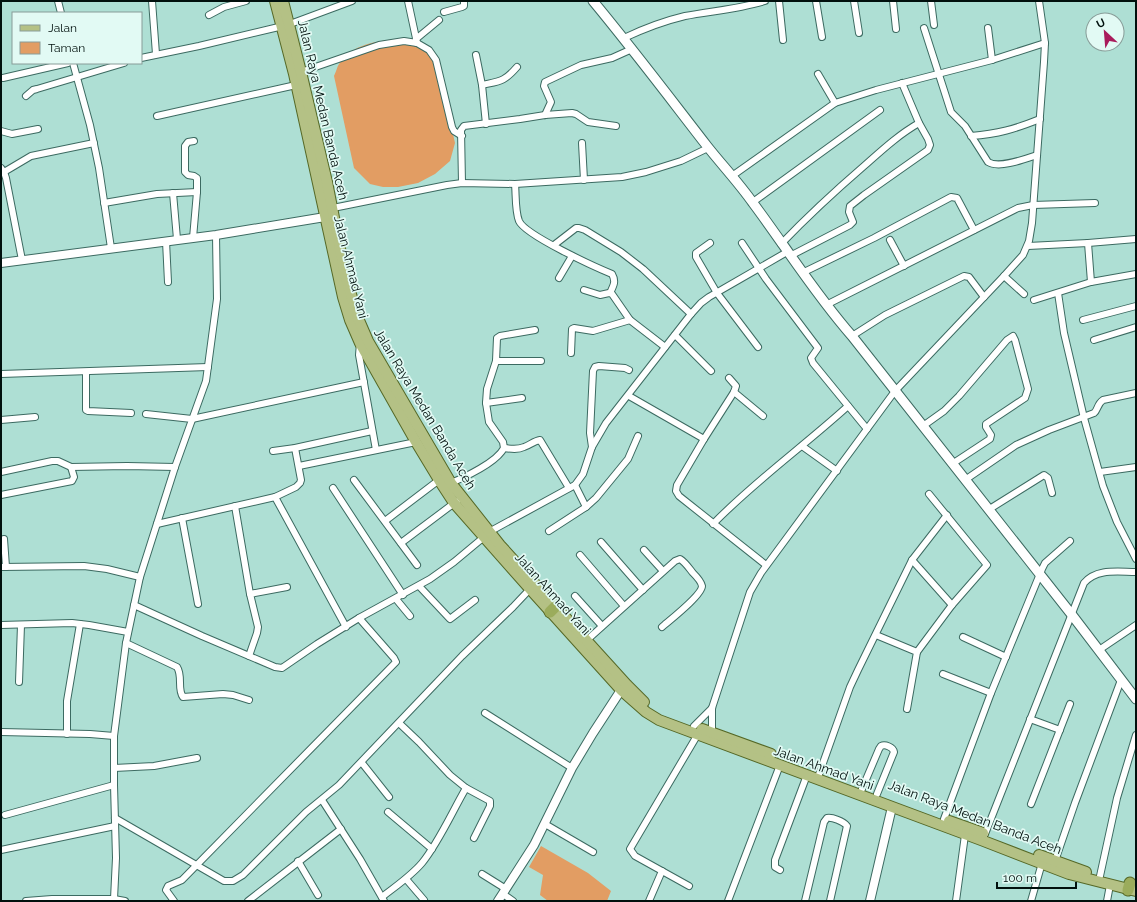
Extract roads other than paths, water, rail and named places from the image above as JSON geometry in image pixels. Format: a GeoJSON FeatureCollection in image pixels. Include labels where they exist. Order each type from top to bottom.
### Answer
{"type":"FeatureCollection","features":[{"type":"Feature","properties":{"kind":"main road","name":"Jalan Ahmad Yani"},"geometry":{"type":"LineString","coordinates":[[275,1],[286,25],[296,85],[345,308],[360,343],[439,480],[458,500],[530,589],[553,609],[622,690],[641,708],[653,716],[696,730],[807,775],[818,776],[965,835],[1069,874],[1110,886],[1132,887]]}},
{"type":"Feature","properties":{"kind":"main road","name":"Jalan Raya Medan Banda Aceh"},"geometry":{"type":"LineString","coordinates":[[283,1],[286,25],[302,72],[333,208],[345,274],[362,328],[451,483],[458,500]]}},
{"type":"Feature","properties":{"kind":"main road"},"geometry":{"type":"LineString","coordinates":[[593,1],[624,38],[708,148],[753,202],[802,274],[1072,615],[1136,699]]}},
{"type":"Feature","properties":{"kind":"main road","name":"Jalan Raya Medan Banda Aceh"},"geometry":{"type":"LineString","coordinates":[[486,535],[553,609],[587,640],[627,685],[649,706],[661,714],[696,730],[712,732],[818,776],[877,794],[1074,868],[1132,887]]}},
{"type":"Feature","properties":{"kind":"street"},"geometry":{"type":"LineString","coordinates":[[58,1],[61,12]]}},
{"type":"Feature","properties":{"kind":"street"},"geometry":{"type":"LineString","coordinates":[[152,1],[156,54]]}},
{"type":"Feature","properties":{"kind":"street"},"geometry":{"type":"LineString","coordinates":[[209,15],[224,7],[246,1]]}},
{"type":"Feature","properties":{"kind":"street"},"geometry":{"type":"LineString","coordinates":[[142,58],[286,25],[352,1]]}},
{"type":"Feature","properties":{"kind":"street"},"geometry":{"type":"LineString","coordinates":[[408,1],[417,41]]}},
{"type":"Feature","properties":{"kind":"street"},"geometry":{"type":"LineString","coordinates":[[444,12],[464,6],[464,1]]}},
{"type":"Feature","properties":{"kind":"street"},"geometry":{"type":"LineString","coordinates":[[624,38],[657,24],[684,17],[743,7],[765,1]]}},
{"type":"Feature","properties":{"kind":"street"},"geometry":{"type":"LineString","coordinates":[[779,1],[783,40]]}},
{"type":"Feature","properties":{"kind":"street"},"geometry":{"type":"LineString","coordinates":[[816,1],[822,37]]}},
{"type":"Feature","properties":{"kind":"street"},"geometry":{"type":"LineString","coordinates":[[854,1],[859,33]]}},
{"type":"Feature","properties":{"kind":"street"},"geometry":{"type":"LineString","coordinates":[[893,1],[896,29]]}},
{"type":"Feature","properties":{"kind":"street"},"geometry":{"type":"LineString","coordinates":[[931,1],[934,24]]}},
{"type":"Feature","properties":{"kind":"street"},"geometry":{"type":"LineString","coordinates":[[689,886],[635,856],[630,849],[696,730],[712,708],[750,592],[766,565],[895,391],[1004,276],[1023,255],[1028,246],[1031,230],[1045,43],[1039,1]]}},
{"type":"Feature","properties":{"kind":"street"},"geometry":{"type":"LineString","coordinates":[[417,41],[439,20]]}},
{"type":"Feature","properties":{"kind":"street"},"geometry":{"type":"LineString","coordinates":[[924,28],[951,112],[959,119],[986,159],[992,164],[1006,164],[1037,155]]}},
{"type":"Feature","properties":{"kind":"street"},"geometry":{"type":"LineString","coordinates":[[988,28],[992,60]]}},
{"type":"Feature","properties":{"kind":"street"},"geometry":{"type":"LineString","coordinates":[[302,72],[379,45],[404,41],[417,41],[429,50],[436,60],[452,127],[454,131],[462,136]]}},
{"type":"Feature","properties":{"kind":"street"},"geometry":{"type":"LineString","coordinates":[[732,176],[835,103],[902,83],[992,60],[1045,43]]}},
{"type":"Feature","properties":{"kind":"street"},"geometry":{"type":"LineString","coordinates":[[545,115],[551,102],[544,86],[545,82],[581,65],[612,58],[632,49]]}},
{"type":"Feature","properties":{"kind":"street"},"geometry":{"type":"LineString","coordinates":[[476,55],[482,85],[486,124]]}},
{"type":"Feature","properties":{"kind":"street"},"geometry":{"type":"LineString","coordinates":[[3,78],[64,64]]}},
{"type":"Feature","properties":{"kind":"street"},"geometry":{"type":"LineString","coordinates":[[73,64],[94,143],[110,248]]}},
{"type":"Feature","properties":{"kind":"street"},"geometry":{"type":"LineString","coordinates":[[26,96],[33,90],[120,64]]}},
{"type":"Feature","properties":{"kind":"street"},"geometry":{"type":"LineString","coordinates":[[482,85],[502,81],[517,67]]}},
{"type":"Feature","properties":{"kind":"street"},"geometry":{"type":"LineString","coordinates":[[818,74],[835,103]]}},
{"type":"Feature","properties":{"kind":"street"},"geometry":{"type":"LineString","coordinates":[[134,605],[249,656],[275,667],[282,668],[359,618],[419,586],[448,567],[486,535],[572,486],[583,474],[592,447],[606,423],[629,396],[674,335],[701,303],[786,251],[850,225],[853,222],[849,212],[850,206],[928,150],[929,142],[902,83]]}},
{"type":"Feature","properties":{"kind":"street"},"geometry":{"type":"LineString","coordinates":[[157,116],[296,85]]}},
{"type":"Feature","properties":{"kind":"street"},"geometry":{"type":"LineString","coordinates":[[753,202],[880,110]]}},
{"type":"Feature","properties":{"kind":"street"},"geometry":{"type":"LineString","coordinates":[[462,183],[461,130],[464,126],[545,115],[574,113],[588,122],[616,126]]}},
{"type":"Feature","properties":{"kind":"street"},"geometry":{"type":"LineString","coordinates":[[971,136],[1002,132],[1040,119]]}},
{"type":"Feature","properties":{"kind":"street"},"geometry":{"type":"LineString","coordinates":[[786,251],[830,197],[898,136],[919,123]]}},
{"type":"Feature","properties":{"kind":"street"},"geometry":{"type":"LineString","coordinates":[[1,131],[12,134],[38,129]]}},
{"type":"Feature","properties":{"kind":"street"},"geometry":{"type":"LineString","coordinates":[[193,238],[197,178],[188,175],[186,172],[185,146],[188,142],[194,141]]}},
{"type":"Feature","properties":{"kind":"street"},"geometry":{"type":"LineString","coordinates":[[22,260],[12,204],[3,170],[30,156],[94,143]]}},
{"type":"Feature","properties":{"kind":"street"},"geometry":{"type":"LineString","coordinates":[[582,143],[584,180]]}},
{"type":"Feature","properties":{"kind":"street"},"geometry":{"type":"LineString","coordinates":[[333,208],[462,183],[515,184],[622,177],[646,172],[681,161],[708,148]]}},
{"type":"Feature","properties":{"kind":"street"},"geometry":{"type":"LineString","coordinates":[[515,184],[520,222],[530,232],[572,256],[612,274],[615,279],[610,293]]}},
{"type":"Feature","properties":{"kind":"street"},"geometry":{"type":"LineString","coordinates":[[104,203],[157,194],[197,192]]}},
{"type":"Feature","properties":{"kind":"street"},"geometry":{"type":"LineString","coordinates":[[173,193],[177,239]]}},
{"type":"Feature","properties":{"kind":"street"},"geometry":{"type":"LineString","coordinates":[[802,274],[952,197],[957,198],[974,230]]}},
{"type":"Feature","properties":{"kind":"street"},"geometry":{"type":"LineString","coordinates":[[826,305],[1018,208],[1033,205],[1095,203]]}},
{"type":"Feature","properties":{"kind":"street"},"geometry":{"type":"LineString","coordinates":[[1,263],[216,235],[325,217]]}},
{"type":"Feature","properties":{"kind":"street"},"geometry":{"type":"LineString","coordinates":[[554,245],[576,228],[585,230],[632,260],[691,314]]}},
{"type":"Feature","properties":{"kind":"street"},"geometry":{"type":"LineString","coordinates":[[114,899],[116,858],[114,736],[126,643],[140,577],[175,467],[202,394],[208,367],[217,300],[216,235]]}},
{"type":"Feature","properties":{"kind":"street"},"geometry":{"type":"LineString","coordinates":[[1028,246],[1088,243],[1136,238]]}},
{"type":"Feature","properties":{"kind":"street"},"geometry":{"type":"LineString","coordinates":[[890,240],[904,266]]}},
{"type":"Feature","properties":{"kind":"street"},"geometry":{"type":"LineString","coordinates":[[166,241],[168,282]]}},
{"type":"Feature","properties":{"kind":"street"},"geometry":{"type":"LineString","coordinates":[[710,243],[698,250],[696,255],[717,293],[758,347]]}},
{"type":"Feature","properties":{"kind":"street"},"geometry":{"type":"LineString","coordinates":[[742,243],[758,269],[817,347],[817,350],[811,360],[867,429]]}},
{"type":"Feature","properties":{"kind":"street"},"geometry":{"type":"LineString","coordinates":[[1088,243],[1091,282]]}},
{"type":"Feature","properties":{"kind":"street"},"geometry":{"type":"LineString","coordinates":[[559,278],[572,256]]}},
{"type":"Feature","properties":{"kind":"street"},"geometry":{"type":"LineString","coordinates":[[1034,300],[1091,282],[1136,274]]}},
{"type":"Feature","properties":{"kind":"street"},"geometry":{"type":"LineString","coordinates":[[852,336],[885,315],[964,276],[970,277],[984,297]]}},
{"type":"Feature","properties":{"kind":"street"},"geometry":{"type":"LineString","coordinates":[[1004,276],[1024,294]]}},
{"type":"Feature","properties":{"kind":"street"},"geometry":{"type":"LineString","coordinates":[[584,290],[600,295],[610,293]]}},
{"type":"Feature","properties":{"kind":"street"},"geometry":{"type":"LineString","coordinates":[[610,293],[630,320],[665,348]]}},
{"type":"Feature","properties":{"kind":"street"},"geometry":{"type":"LineString","coordinates":[[1058,293],[1064,333],[1084,418],[1111,510],[1136,559]]}},
{"type":"Feature","properties":{"kind":"street"},"geometry":{"type":"LineString","coordinates":[[1083,320],[1136,306]]}},
{"type":"Feature","properties":{"kind":"street"},"geometry":{"type":"LineString","coordinates":[[571,353],[572,328],[592,331],[630,320]]}},
{"type":"Feature","properties":{"kind":"street"},"geometry":{"type":"LineString","coordinates":[[1094,340],[1136,327]]}},
{"type":"Feature","properties":{"kind":"street"},"geometry":{"type":"LineString","coordinates":[[451,483],[473,473],[500,453],[504,448],[503,442],[490,422],[486,402],[487,389],[496,361],[497,338],[500,336],[535,330]]}},
{"type":"Feature","properties":{"kind":"street"},"geometry":{"type":"LineString","coordinates":[[674,335],[711,371]]}},
{"type":"Feature","properties":{"kind":"street"},"geometry":{"type":"LineString","coordinates":[[923,426],[951,405],[1007,340],[1013,336],[1028,389],[1025,398],[986,424],[986,427],[991,435],[990,439],[952,464]]}},
{"type":"Feature","properties":{"kind":"street"},"geometry":{"type":"LineString","coordinates":[[360,343],[359,356],[376,450]]}},
{"type":"Feature","properties":{"kind":"street"},"geometry":{"type":"LineString","coordinates":[[496,361],[541,361]]}},
{"type":"Feature","properties":{"kind":"street"},"geometry":{"type":"LineString","coordinates":[[592,447],[590,433],[593,371],[595,367],[599,366],[625,368],[629,370]]}},
{"type":"Feature","properties":{"kind":"street"},"geometry":{"type":"LineString","coordinates":[[1,374],[208,367]]}},
{"type":"Feature","properties":{"kind":"street"},"geometry":{"type":"LineString","coordinates":[[86,372],[86,410],[132,413]]}},
{"type":"Feature","properties":{"kind":"street"},"geometry":{"type":"LineString","coordinates":[[729,378],[736,386],[734,392],[704,439],[677,486],[676,491],[679,496],[713,524],[766,565]]}},
{"type":"Feature","properties":{"kind":"street"},"geometry":{"type":"LineString","coordinates":[[146,414],[192,419],[364,382]]}},
{"type":"Feature","properties":{"kind":"street"},"geometry":{"type":"LineString","coordinates":[[734,392],[763,416]]}},
{"type":"Feature","properties":{"kind":"street"},"geometry":{"type":"LineString","coordinates":[[965,480],[1016,445],[1048,430],[1084,418],[1095,412],[1100,402],[1103,400],[1136,393]]}},
{"type":"Feature","properties":{"kind":"street"},"geometry":{"type":"LineString","coordinates":[[629,396],[704,439]]}},
{"type":"Feature","properties":{"kind":"street"},"geometry":{"type":"LineString","coordinates":[[486,402],[522,398]]}},
{"type":"Feature","properties":{"kind":"street"},"geometry":{"type":"LineString","coordinates":[[713,524],[729,508],[829,424],[848,406]]}},
{"type":"Feature","properties":{"kind":"street"},"geometry":{"type":"LineString","coordinates":[[1,420],[35,416]]}},
{"type":"Feature","properties":{"kind":"street"},"geometry":{"type":"LineString","coordinates":[[273,451],[295,448],[372,431]]}},
{"type":"Feature","properties":{"kind":"street"},"geometry":{"type":"LineString","coordinates":[[549,531],[586,507],[600,493],[628,459],[638,436]]}},
{"type":"Feature","properties":{"kind":"street"},"geometry":{"type":"LineString","coordinates":[[504,448],[523,448],[537,440],[540,440],[586,507]]}},
{"type":"Feature","properties":{"kind":"street"},"geometry":{"type":"LineString","coordinates":[[299,466],[416,442]]}},
{"type":"Feature","properties":{"kind":"street"},"geometry":{"type":"LineString","coordinates":[[802,446],[837,471]]}},
{"type":"Feature","properties":{"kind":"street"},"geometry":{"type":"LineString","coordinates":[[157,524],[275,497],[296,487],[300,483],[299,466],[295,448]]}},
{"type":"Feature","properties":{"kind":"street"},"geometry":{"type":"LineString","coordinates":[[1,472],[52,461],[71,467],[175,467]]}},
{"type":"Feature","properties":{"kind":"street"},"geometry":{"type":"LineString","coordinates":[[1,495],[72,481],[74,477],[71,467]]}},
{"type":"Feature","properties":{"kind":"street"},"geometry":{"type":"LineString","coordinates":[[1100,472],[1136,467]]}},
{"type":"Feature","properties":{"kind":"street"},"geometry":{"type":"LineString","coordinates":[[988,510],[1044,475],[1048,478],[1052,493]]}},
{"type":"Feature","properties":{"kind":"street"},"geometry":{"type":"LineString","coordinates":[[354,480],[417,565]]}},
{"type":"Feature","properties":{"kind":"street"},"geometry":{"type":"LineString","coordinates":[[385,521],[439,480]]}},
{"type":"Feature","properties":{"kind":"street"},"geometry":{"type":"LineString","coordinates":[[333,488],[403,595]]}},
{"type":"Feature","properties":{"kind":"street"},"geometry":{"type":"LineString","coordinates":[[907,709],[917,652],[952,605],[987,565],[929,494]]}},
{"type":"Feature","properties":{"kind":"street"},"geometry":{"type":"LineString","coordinates":[[275,497],[346,626]]}},
{"type":"Feature","properties":{"kind":"street"},"geometry":{"type":"LineString","coordinates":[[401,543],[458,500]]}},
{"type":"Feature","properties":{"kind":"street"},"geometry":{"type":"LineString","coordinates":[[235,506],[250,594],[258,627],[249,656]]}},
{"type":"Feature","properties":{"kind":"street"},"geometry":{"type":"LineString","coordinates":[[818,776],[850,687],[912,560],[947,515]]}},
{"type":"Feature","properties":{"kind":"street"},"geometry":{"type":"LineString","coordinates":[[182,518],[198,604]]}},
{"type":"Feature","properties":{"kind":"street"},"geometry":{"type":"LineString","coordinates":[[4,539],[3,567],[84,566],[106,569],[140,577]]}},
{"type":"Feature","properties":{"kind":"street"},"geometry":{"type":"LineString","coordinates":[[944,819],[991,693],[1039,574],[1045,563],[1070,541]]}},
{"type":"Feature","properties":{"kind":"street"},"geometry":{"type":"LineString","coordinates":[[601,542],[643,590]]}},
{"type":"Feature","properties":{"kind":"street"},"geometry":{"type":"LineString","coordinates":[[644,550],[663,571]]}},
{"type":"Feature","properties":{"kind":"street"},"geometry":{"type":"LineString","coordinates":[[580,556],[624,606]]}},
{"type":"Feature","properties":{"kind":"street"},"geometry":{"type":"LineString","coordinates":[[587,640],[675,560],[680,559],[702,585],[700,592],[662,627]]}},
{"type":"Feature","properties":{"kind":"street"},"geometry":{"type":"LineString","coordinates":[[912,560],[952,605]]}},
{"type":"Feature","properties":{"kind":"street"},"geometry":{"type":"LineString","coordinates":[[985,834],[1084,583],[1099,573],[1136,572]]}},
{"type":"Feature","properties":{"kind":"street"},"geometry":{"type":"LineString","coordinates":[[419,586],[450,619],[475,600]]}},
{"type":"Feature","properties":{"kind":"street"},"geometry":{"type":"LineString","coordinates":[[250,594],[287,587]]}},
{"type":"Feature","properties":{"kind":"street"},"geometry":{"type":"LineString","coordinates":[[115,818],[224,881],[233,881],[243,875],[306,812],[322,800],[362,763],[462,656],[530,589]]}},
{"type":"Feature","properties":{"kind":"street"},"geometry":{"type":"LineString","coordinates":[[575,596],[602,626]]}},
{"type":"Feature","properties":{"kind":"street"},"geometry":{"type":"LineString","coordinates":[[396,599],[410,616]]}},
{"type":"Feature","properties":{"kind":"street"},"geometry":{"type":"LineString","coordinates":[[174,901],[167,892],[166,888],[169,885],[182,880],[396,662],[359,618]]}},
{"type":"Feature","properties":{"kind":"street"},"geometry":{"type":"LineString","coordinates":[[1,625],[37,623],[80,624],[128,632]]}},
{"type":"Feature","properties":{"kind":"street"},"geometry":{"type":"LineString","coordinates":[[67,734],[67,702],[80,624]]}},
{"type":"Feature","properties":{"kind":"street"},"geometry":{"type":"LineString","coordinates":[[19,682],[21,625]]}},
{"type":"Feature","properties":{"kind":"street"},"geometry":{"type":"LineString","coordinates":[[1099,650],[1136,625]]}},
{"type":"Feature","properties":{"kind":"street"},"geometry":{"type":"LineString","coordinates":[[876,635],[917,652]]}},
{"type":"Feature","properties":{"kind":"street"},"geometry":{"type":"LineString","coordinates":[[963,637],[1006,657]]}},
{"type":"Feature","properties":{"kind":"street"},"geometry":{"type":"LineString","coordinates":[[126,643],[178,668],[181,694],[183,697],[223,694],[233,695],[249,700]]}},
{"type":"Feature","properties":{"kind":"street"},"geometry":{"type":"LineString","coordinates":[[943,674],[991,693]]}},
{"type":"Feature","properties":{"kind":"street"},"geometry":{"type":"LineString","coordinates":[[1055,861],[1121,680]]}},
{"type":"Feature","properties":{"kind":"street"},"geometry":{"type":"LineString","coordinates":[[498,901],[526,858],[545,824],[572,768],[606,712],[622,690]]}},
{"type":"Feature","properties":{"kind":"street"},"geometry":{"type":"LineString","coordinates":[[1031,804],[1070,704]]}},
{"type":"Feature","properties":{"kind":"street"},"geometry":{"type":"LineString","coordinates":[[712,708],[712,732]]}},
{"type":"Feature","properties":{"kind":"street"},"geometry":{"type":"LineString","coordinates":[[485,713],[572,768]]}},
{"type":"Feature","properties":{"kind":"street"},"geometry":{"type":"LineString","coordinates":[[1030,720],[1060,730]]}},
{"type":"Feature","properties":{"kind":"street"},"geometry":{"type":"LineString","coordinates":[[399,723],[450,775],[466,788],[486,798],[491,803],[474,838]]}},
{"type":"Feature","properties":{"kind":"street"},"geometry":{"type":"LineString","coordinates":[[1,732],[114,736]]}},
{"type":"Feature","properties":{"kind":"street"},"geometry":{"type":"LineString","coordinates":[[1100,876],[1117,798],[1136,735]]}},
{"type":"Feature","properties":{"kind":"street"},"geometry":{"type":"LineString","coordinates":[[862,789],[879,749],[884,744],[892,748],[894,752],[877,794]]}},
{"type":"Feature","properties":{"kind":"street"},"geometry":{"type":"LineString","coordinates":[[114,768],[154,766],[198,758]]}},
{"type":"Feature","properties":{"kind":"street"},"geometry":{"type":"LineString","coordinates":[[362,763],[389,797]]}},
{"type":"Feature","properties":{"kind":"street"},"geometry":{"type":"LineString","coordinates":[[728,901],[780,765]]}},
{"type":"Feature","properties":{"kind":"street"},"geometry":{"type":"LineString","coordinates":[[780,870],[775,867],[775,860],[807,775]]}},
{"type":"Feature","properties":{"kind":"street"},"geometry":{"type":"LineString","coordinates":[[6,815],[114,785]]}},
{"type":"Feature","properties":{"kind":"street"},"geometry":{"type":"LineString","coordinates":[[322,800],[360,859],[383,899],[422,863],[432,849],[466,788]]}},
{"type":"Feature","properties":{"kind":"street"},"geometry":{"type":"LineString","coordinates":[[870,901],[892,806]]}},
{"type":"Feature","properties":{"kind":"street"},"geometry":{"type":"LineString","coordinates":[[388,812],[432,849]]}},
{"type":"Feature","properties":{"kind":"street"},"geometry":{"type":"LineString","coordinates":[[805,901],[824,822],[828,818],[847,826],[830,901]]}},
{"type":"Feature","properties":{"kind":"street"},"geometry":{"type":"LineString","coordinates":[[545,824],[593,852]]}},
{"type":"Feature","properties":{"kind":"street"},"geometry":{"type":"LineString","coordinates":[[1,850],[115,826]]}},
{"type":"Feature","properties":{"kind":"street"},"geometry":{"type":"LineString","coordinates":[[248,901],[341,829]]}},
{"type":"Feature","properties":{"kind":"street"},"geometry":{"type":"LineString","coordinates":[[956,901],[965,835]]}},
{"type":"Feature","properties":{"kind":"street"},"geometry":{"type":"LineString","coordinates":[[298,861],[318,895]]}},
{"type":"Feature","properties":{"kind":"street"},"geometry":{"type":"LineString","coordinates":[[1031,901],[1042,863]]}},
{"type":"Feature","properties":{"kind":"street"},"geometry":{"type":"LineString","coordinates":[[649,901],[662,871]]}},
{"type":"Feature","properties":{"kind":"street"},"geometry":{"type":"LineString","coordinates":[[482,874],[505,892],[513,901]]}},
{"type":"Feature","properties":{"kind":"street"},"geometry":{"type":"LineString","coordinates":[[406,879],[424,900]]}},
{"type":"Feature","properties":{"kind":"street"},"geometry":{"type":"LineString","coordinates":[[1107,901],[1110,886]]}},
{"type":"Feature","properties":{"kind":"street"},"geometry":{"type":"LineString","coordinates":[[26,901],[52,899],[114,899],[125,901]]}}]}
